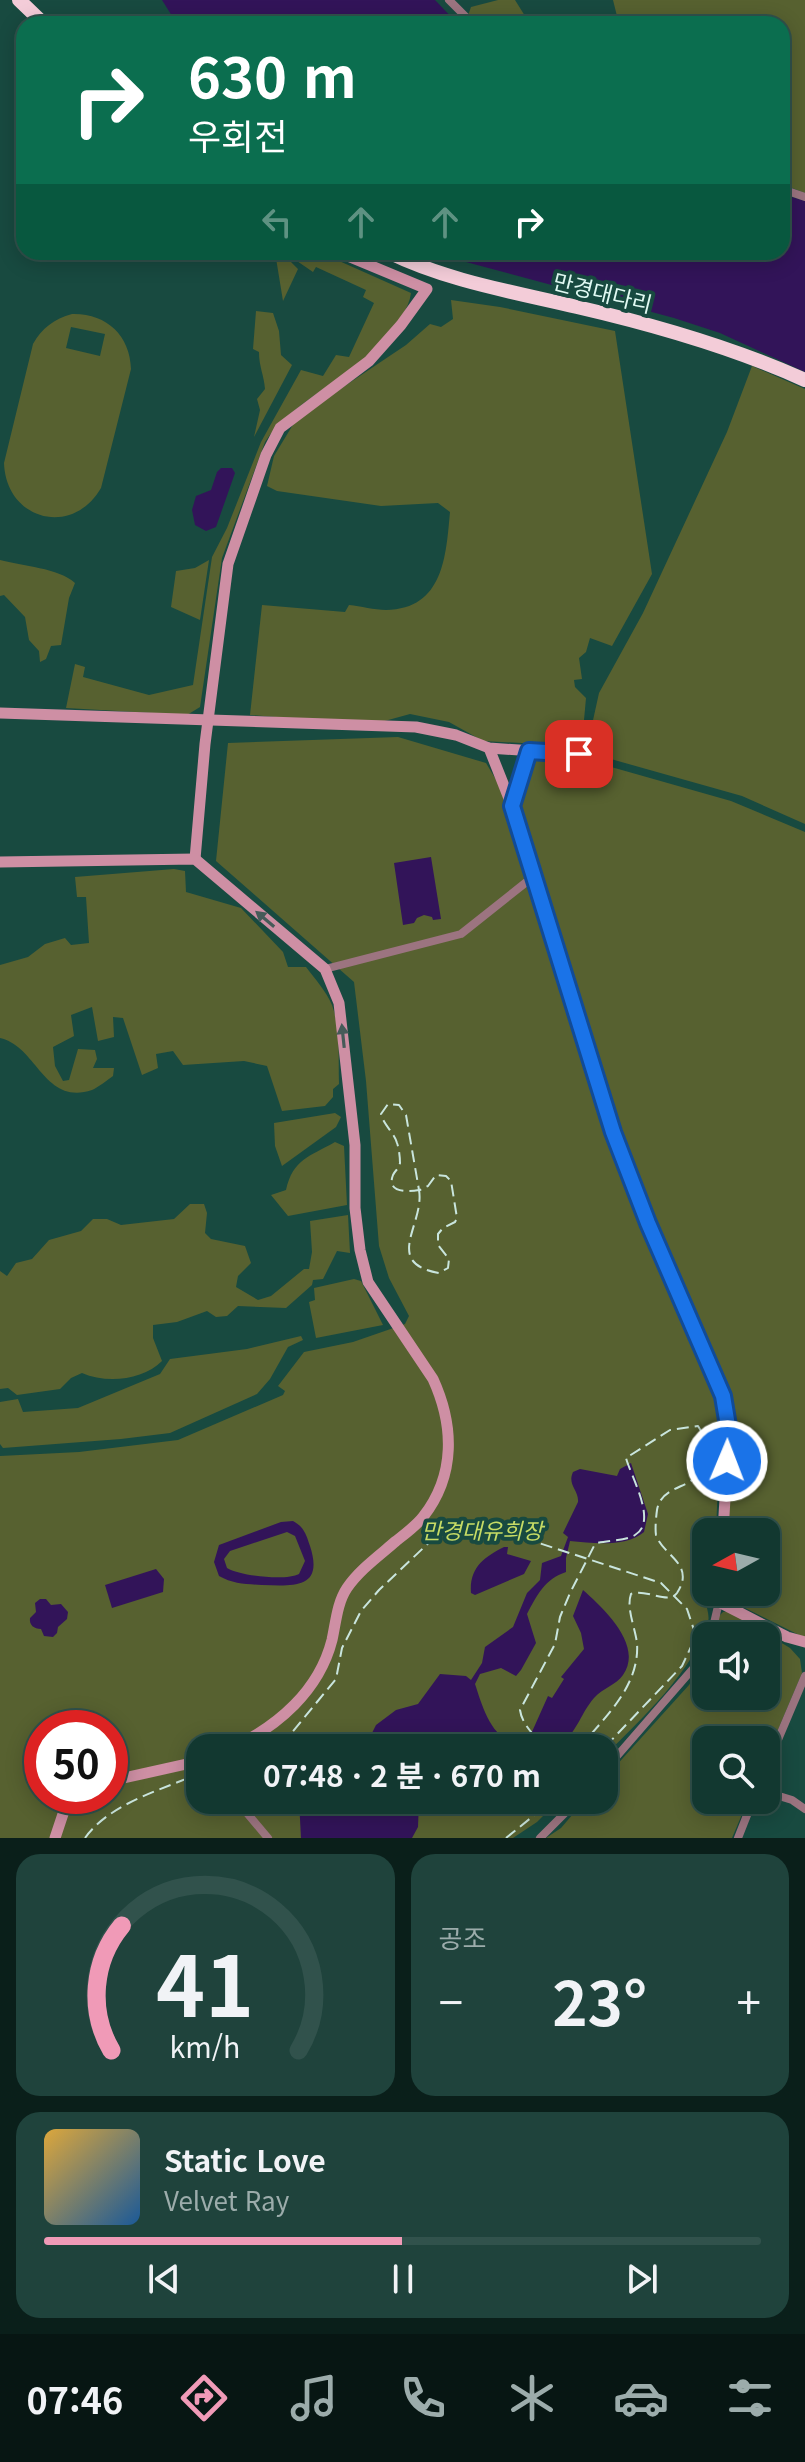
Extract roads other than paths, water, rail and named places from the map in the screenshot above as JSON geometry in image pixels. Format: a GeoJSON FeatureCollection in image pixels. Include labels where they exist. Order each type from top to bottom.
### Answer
{"type":"FeatureCollection","features":[{"type":"Feature","properties":{"kind":"highway"},"geometry":{"type":"LineString","coordinates":[[19,0],[36,16]]}},
{"type":"Feature","properties":{"kind":"highway","name":"만경대다리"},"geometry":{"type":"LineString","coordinates":[[408,260],[436,271],[621,317],[703,341],[768,363],[805,380]]}},
{"type":"Feature","properties":{"kind":"street"},"geometry":{"type":"LineString","coordinates":[[449,0],[465,16]]}},
{"type":"Feature","properties":{"kind":"street"},"geometry":{"type":"LineString","coordinates":[[195,859],[228,564],[273,439],[290,419],[369,361],[427,289],[357,260]]}},
{"type":"Feature","properties":{"kind":"street"},"geometry":{"type":"LineString","coordinates":[[0,713],[416,727],[456,735],[489,748],[579,754]]}},
{"type":"Feature","properties":{"kind":"street"},"geometry":{"type":"LineString","coordinates":[[489,748],[512,806],[613,1132],[648,1223],[717,1379],[727,1410],[729,1432],[724,1518]]}},
{"type":"Feature","properties":{"kind":"street"},"geometry":{"type":"LineString","coordinates":[[512,806],[529,751]]}},
{"type":"Feature","properties":{"kind":"street"},"geometry":{"type":"LineString","coordinates":[[0,862],[195,859],[325,969],[339,1003],[355,1145],[355,1208],[360,1250],[368,1282],[433,1379],[440,1395],[449,1431],[446,1469],[423,1516],[348,1586],[338,1607],[322,1667],[308,1691],[272,1726],[257,1734]]}},
{"type":"Feature","properties":{"kind":"street"},"geometry":{"type":"LineString","coordinates":[[325,969],[461,934],[534,876]]}},
{"type":"Feature","properties":{"kind":"street"},"geometry":{"type":"LineString","coordinates":[[734,1606],[787,1637],[805,1642]]}},
{"type":"Feature","properties":{"kind":"street"},"geometry":{"type":"LineString","coordinates":[[618,1755],[692,1670]]}},
{"type":"Feature","properties":{"kind":"street"},"geometry":{"type":"LineString","coordinates":[[780,1735],[805,1676]]}},
{"type":"Feature","properties":{"kind":"street"},"geometry":{"type":"LineString","coordinates":[[128,1777],[186,1764]]}},
{"type":"Feature","properties":{"kind":"street"},"geometry":{"type":"LineString","coordinates":[[780,1796],[805,1809]]}},
{"type":"Feature","properties":{"kind":"street"},"geometry":{"type":"LineString","coordinates":[[55,1838],[63,1814]]}},
{"type":"Feature","properties":{"kind":"street"},"geometry":{"type":"LineString","coordinates":[[248,1814],[268,1838]]}},
{"type":"Feature","properties":{"kind":"street"},"geometry":{"type":"LineString","coordinates":[[540,1838],[564,1814]]}},
{"type":"Feature","properties":{"kind":"street"},"geometry":{"type":"LineString","coordinates":[[738,1838],[747,1814]]}},
{"type":"Feature","properties":{"kind":"railway"},"geometry":{"type":"LineString","coordinates":[[419,1190],[406,1115],[399,1105],[388,1104],[381,1114],[398,1148],[399,1167],[392,1181],[395,1188],[404,1191],[414,1191],[419,1190],[420,1190],[428,1186],[436,1175],[446,1176],[451,1181],[457,1218],[438,1234],[438,1245],[449,1259],[448,1268],[439,1273],[422,1268],[413,1261],[409,1251],[419,1190]]}},
{"type":"Feature","properties":{"kind":"railway"},"geometry":{"type":"LineString","coordinates":[[533,1734],[520,1710],[555,1644],[560,1617],[594,1546],[631,1537],[641,1529],[644,1510],[626,1458],[670,1430],[698,1426],[705,1443],[704,1467],[699,1475],[660,1501],[656,1516],[656,1535],[681,1567],[682,1583],[673,1596],[631,1594],[630,1611],[637,1643],[633,1673],[619,1700],[591,1734]]}},
{"type":"Feature","properties":{"kind":"railway"},"geometry":{"type":"LineString","coordinates":[[291,1734],[336,1679],[342,1648],[361,1611],[438,1534],[460,1520],[478,1523],[661,1583],[687,1609],[696,1636],[682,1666],[617,1734]]}},
{"type":"Feature","properties":{"kind":"railway"},"geometry":{"type":"LineString","coordinates":[[85,1838],[108,1815],[186,1779]]}},
{"type":"Feature","properties":{"kind":"railway"},"geometry":{"type":"LineString","coordinates":[[506,1838],[536,1814]]}},
{"type":"Feature","properties":{"kind":"park label","name":"만경대유희장"},"geometry":{"type":"Point","coordinates":[482,1529]}}]}
